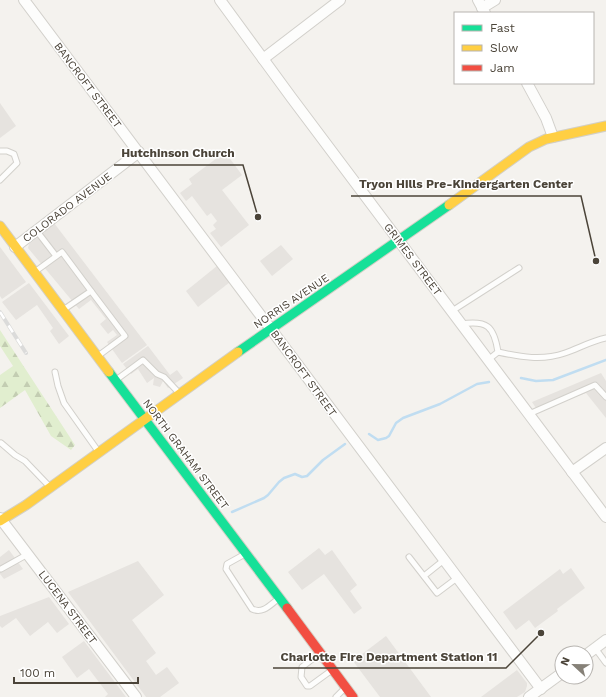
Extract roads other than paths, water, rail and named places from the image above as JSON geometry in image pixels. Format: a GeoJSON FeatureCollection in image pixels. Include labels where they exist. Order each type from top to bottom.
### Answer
{"type":"FeatureCollection","features":[{"type":"Feature","properties":{"kind":"street","name":"BANCROFT STREET"},"geometry":{"type":"LineString","coordinates":[[24,0],[541,689]]}},
{"type":"Feature","properties":{"kind":"street","name":"GRIMES STREET"},"geometry":{"type":"LineString","coordinates":[[220,0],[606,517]]}},
{"type":"Feature","properties":{"kind":"street"},"geometry":{"type":"LineString","coordinates":[[263,59],[340,0]]}},
{"type":"Feature","properties":{"kind":"street"},"geometry":{"type":"LineString","coordinates":[[482,7],[495,0]]}},
{"type":"Feature","properties":{"kind":"street"},"geometry":{"type":"LineString","coordinates":[[529,84],[546,118],[553,137]]}},
{"type":"Feature","properties":{"kind":"street","name":"NORRIS AVENUE"},"geometry":{"type":"LineString","coordinates":[[1,520],[50,487],[271,328],[400,241],[529,147],[546,138],[606,126]]}},
{"type":"Feature","properties":{"kind":"street","name":"COLORADO AVENUE"},"geometry":{"type":"LineString","coordinates":[[15,246],[138,152]]}},
{"type":"Feature","properties":{"kind":"street","name":"NORTH GRAHAM STREET"},"geometry":{"type":"LineString","coordinates":[[0,226],[353,697]]}},
{"type":"Feature","properties":{"kind":"street"},"geometry":{"type":"LineString","coordinates":[[572,472],[606,448]]}},
{"type":"Feature","properties":{"kind":"street","name":"LUCENA STREET"},"geometry":{"type":"LineString","coordinates":[[1,520],[136,697]]}},
{"type":"Feature","properties":{"kind":"street"},"geometry":{"type":"LineString","coordinates":[[595,648],[606,640]]}},
{"type":"Feature","properties":{"kind":"street"},"geometry":{"type":"LineString","coordinates":[[529,697],[554,679]]}},
{"type":"Feature","properties":{"kind":"lane"},"geometry":{"type":"LineString","coordinates":[[0,151],[7,151],[14,154],[17,163],[0,180]]}},
{"type":"Feature","properties":{"kind":"lane"},"geometry":{"type":"LineString","coordinates":[[36,230],[56,256]]}},
{"type":"Feature","properties":{"kind":"lane"},"geometry":{"type":"LineString","coordinates":[[35,273],[62,252],[125,336],[97,356]]}},
{"type":"Feature","properties":{"kind":"lane"},"geometry":{"type":"LineString","coordinates":[[452,311],[519,268]]}},
{"type":"Feature","properties":{"kind":"lane"},"geometry":{"type":"LineString","coordinates":[[63,310],[91,291]]}},
{"type":"Feature","properties":{"kind":"lane"},"geometry":{"type":"LineString","coordinates":[[461,324],[473,322],[485,324],[492,331],[498,352]]}},
{"type":"Feature","properties":{"kind":"lane"},"geometry":{"type":"LineString","coordinates":[[488,360],[498,352],[529,358],[545,358],[606,338]]}},
{"type":"Feature","properties":{"kind":"lane"},"geometry":{"type":"LineString","coordinates":[[115,381],[143,360],[157,374],[164,377],[180,393]]}},
{"type":"Feature","properties":{"kind":"lane"},"geometry":{"type":"LineString","coordinates":[[55,372],[64,403],[98,451]]}},
{"type":"Feature","properties":{"kind":"lane"},"geometry":{"type":"LineString","coordinates":[[528,414],[595,385],[606,397]]}},
{"type":"Feature","properties":{"kind":"lane"},"geometry":{"type":"LineString","coordinates":[[1,443],[25,461],[50,487]]}},
{"type":"Feature","properties":{"kind":"lane"},"geometry":{"type":"LineString","coordinates":[[1,569],[28,554]]}},
{"type":"Feature","properties":{"kind":"lane"},"geometry":{"type":"LineString","coordinates":[[245,554],[227,564],[226,569],[252,609],[263,611],[279,598]]}},
{"type":"Feature","properties":{"kind":"lane"},"geometry":{"type":"LineString","coordinates":[[409,557],[437,593],[457,578]]}},
{"type":"Feature","properties":{"kind":"lane"},"geometry":{"type":"LineString","coordinates":[[424,576],[444,560]]}},
{"type":"Feature","properties":{"kind":"lane"},"geometry":{"type":"LineString","coordinates":[[595,648],[606,663]]}},
{"type":"Feature","properties":{"kind":"lane"},"geometry":{"type":"LineString","coordinates":[[320,653],[302,667],[300,678],[307,686],[310,686],[333,669]]}},
{"type":"Feature","properties":{"kind":"lane"},"geometry":{"type":"LineString","coordinates":[[336,697],[346,687]]}},
{"type":"Feature","properties":{"kind":"waterway"},"geometry":{"type":"LineString","coordinates":[[521,378],[536,381],[553,380],[606,360]]}},
{"type":"Feature","properties":{"kind":"waterway"},"geometry":{"type":"LineString","coordinates":[[369,434],[378,440],[386,438],[389,436],[396,423],[403,418],[440,404],[477,384],[489,382]]}},
{"type":"Feature","properties":{"kind":"waterway"},"geometry":{"type":"LineString","coordinates":[[232,512],[264,498],[284,478],[295,474],[302,477],[307,476],[323,460],[345,444]]}},
{"type":"Feature","properties":{"kind":"railway"},"geometry":{"type":"LineString","coordinates":[[0,312],[26,353]]}},
{"type":"Feature","properties":{"kind":"place","name":"Hutchinson Church"},"geometry":{"type":"Point","coordinates":[258,217]}},
{"type":"Feature","properties":{"kind":"place","name":"Tryon Hills Pre-Kindergarten Center"},"geometry":{"type":"Point","coordinates":[596,261]}},
{"type":"Feature","properties":{"kind":"place","name":"Charlotte Fire Department Station 11"},"geometry":{"type":"Point","coordinates":[541,633]}}]}
